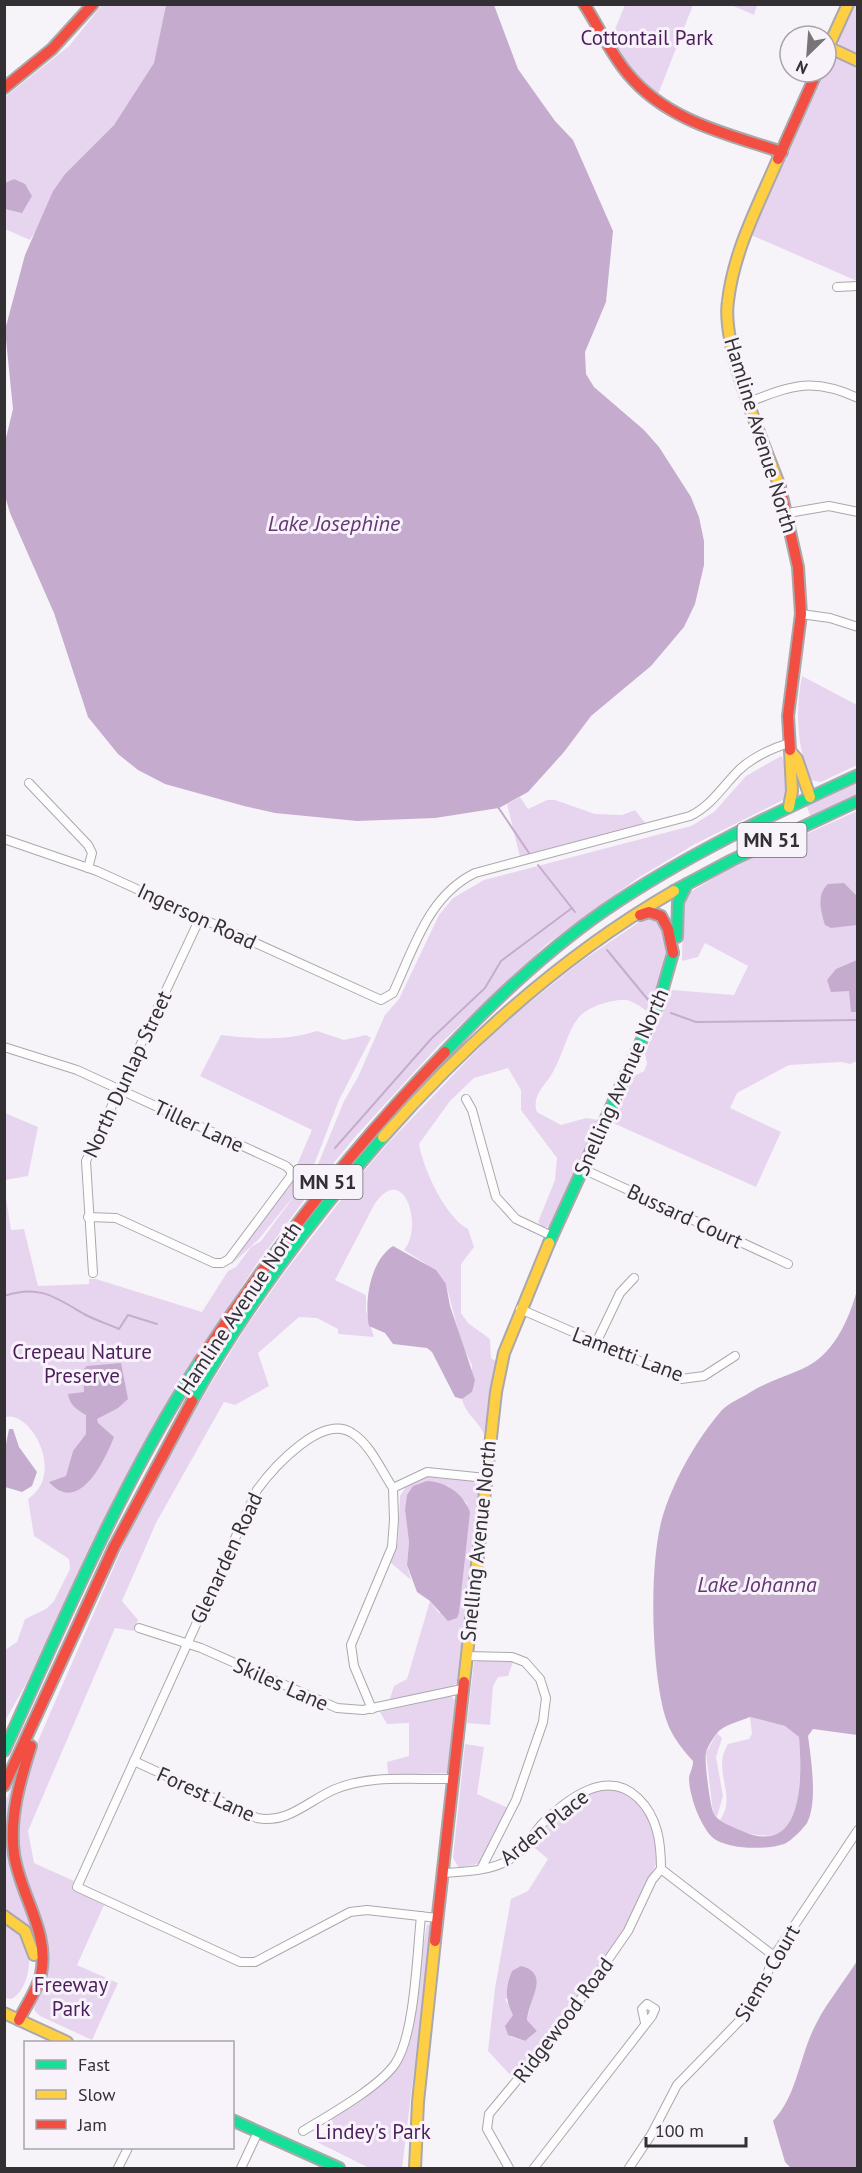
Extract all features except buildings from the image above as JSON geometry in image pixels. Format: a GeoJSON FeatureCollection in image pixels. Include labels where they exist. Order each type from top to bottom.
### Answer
{"type":"FeatureCollection","features":[{"type":"Feature","properties":{"kind":"main road"},"geometry":{"type":"LineString","coordinates":[[4,88],[52,49],[93,4]]}},
{"type":"Feature","properties":{"kind":"main road"},"geometry":{"type":"LineString","coordinates":[[584,4],[627,74],[659,104],[689,120],[782,152]]}},
{"type":"Feature","properties":{"kind":"main road"},"geometry":{"type":"LineString","coordinates":[[838,26],[848,4]]}},
{"type":"Feature","properties":{"kind":"main road"},"geometry":{"type":"LineString","coordinates":[[838,54],[858,61]]}},
{"type":"Feature","properties":{"kind":"main road","name":"Hamline Avenue North"},"geometry":{"type":"LineString","coordinates":[[4,1751],[117,1508],[181,1391],[234,1308],[292,1227],[338,1170],[456,1039],[544,957],[603,912],[669,869],[789,807],[794,787],[788,760],[788,716],[801,614],[798,567],[788,513],[729,337],[729,285],[738,250],[812,84]]}},
{"type":"Feature","properties":{"kind":"main road"},"geometry":{"type":"LineString","coordinates":[[789,747],[797,759],[810,797]]}},
{"type":"Feature","properties":{"kind":"main road","name":"MN 51"},"geometry":{"type":"LineString","coordinates":[[789,807],[858,775]]}},
{"type":"Feature","properties":{"kind":"main road","name":"MN 51"},"geometry":{"type":"LineString","coordinates":[[688,883],[858,801]]}},
{"type":"Feature","properties":{"kind":"main road","name":"Hamline Avenue North"},"geometry":{"type":"LineString","coordinates":[[4,1786],[117,1541],[155,1466],[211,1368],[275,1274],[350,1178],[449,1067],[526,994],[600,938],[688,883]]}},
{"type":"Feature","properties":{"kind":"main road","name":"Snelling Avenue North"},"geometry":{"type":"LineString","coordinates":[[414,2167],[419,2090],[452,1779],[496,1392],[504,1353],[520,1309],[552,1236],[659,1002],[677,940],[679,893],[688,883]]}},
{"type":"Feature","properties":{"kind":"main road"},"geometry":{"type":"LineString","coordinates":[[600,938],[643,913],[654,912],[663,916],[668,924],[673,953]]}},
{"type":"Feature","properties":{"kind":"main road"},"geometry":{"type":"LineString","coordinates":[[12,2017],[40,1976],[43,1957],[17,1869],[13,1841],[14,1816],[22,1773],[48,1692]]}},
{"type":"Feature","properties":{"kind":"main road"},"geometry":{"type":"LineString","coordinates":[[4,1727],[28,1700]]}},
{"type":"Feature","properties":{"kind":"main road"},"geometry":{"type":"LineString","coordinates":[[4,1916],[15,1920],[27,1933],[34,1957],[31,1977],[12,2017]]}},
{"type":"Feature","properties":{"kind":"main road"},"geometry":{"type":"LineString","coordinates":[[12,2017],[63,2041]]}},
{"type":"Feature","properties":{"kind":"main road"},"geometry":{"type":"LineString","coordinates":[[234,2121],[339,2169]]}},
{"type":"Feature","properties":{"kind":"main road"},"geometry":{"type":"LineString","coordinates":[[316,2160],[329,2169]]}},
{"type":"Feature","properties":{"kind":"street"},"geometry":{"type":"LineString","coordinates":[[837,287],[858,286]]}},
{"type":"Feature","properties":{"kind":"street"},"geometry":{"type":"LineString","coordinates":[[749,402],[806,384],[827,386],[858,398]]}},
{"type":"Feature","properties":{"kind":"street"},"geometry":{"type":"LineString","coordinates":[[788,513],[830,506],[858,512]]}},
{"type":"Feature","properties":{"kind":"street"},"geometry":{"type":"LineString","coordinates":[[801,614],[830,618],[858,627]]}},
{"type":"Feature","properties":{"kind":"street","name":"Ingerson Road"},"geometry":{"type":"LineString","coordinates":[[4,839],[88,868],[374,999],[386,999],[393,993],[434,906],[444,893],[464,878],[475,873],[690,816],[709,804],[737,772],[751,761],[789,747]]}},
{"type":"Feature","properties":{"kind":"street"},"geometry":{"type":"LineString","coordinates":[[29,783],[88,845],[92,853],[88,868]]}},
{"type":"Feature","properties":{"kind":"street","name":"North Dunlap Street"},"geometry":{"type":"LineString","coordinates":[[93,1273],[86,1161],[200,918]]}},
{"type":"Feature","properties":{"kind":"street","name":"Tiller Lane"},"geometry":{"type":"LineString","coordinates":[[4,1047],[54,1060],[286,1166],[291,1171]]}},
{"type":"Feature","properties":{"kind":"street"},"geometry":{"type":"LineString","coordinates":[[466,1099],[472,1110],[496,1197],[516,1219],[552,1236]]}},
{"type":"Feature","properties":{"kind":"street","name":"Bussard Court"},"geometry":{"type":"LineString","coordinates":[[583,1169],[788,1264]]}},
{"type":"Feature","properties":{"kind":"street","name":"Hamline Avenue North"},"geometry":{"type":"LineString","coordinates":[[88,1217],[116,1218],[214,1263],[222,1263],[229,1259],[291,1176],[291,1171]]}},
{"type":"Feature","properties":{"kind":"street"},"geometry":{"type":"LineString","coordinates":[[596,1343],[620,1293],[634,1278]]}},
{"type":"Feature","properties":{"kind":"street","name":"Lametti Lane"},"geometry":{"type":"LineString","coordinates":[[520,1309],[681,1379],[704,1376],[735,1356]]}},
{"type":"Feature","properties":{"kind":"street","name":"Glenarden Road"},"geometry":{"type":"LineString","coordinates":[[393,1488],[354,1434],[337,1428],[319,1431],[275,1468],[257,1490],[77,1887],[240,1962],[255,1962],[350,1912],[367,1910],[421,1916]]}},
{"type":"Feature","properties":{"kind":"street"},"geometry":{"type":"LineString","coordinates":[[372,1709],[354,1666],[351,1645],[392,1547],[393,1488],[427,1472],[486,1478]]}},
{"type":"Feature","properties":{"kind":"street","name":"Skiles Lane"},"geometry":{"type":"LineString","coordinates":[[139,1628],[187,1642],[324,1705],[350,1710],[372,1709],[462,1689]]}},
{"type":"Feature","properties":{"kind":"street"},"geometry":{"type":"LineString","coordinates":[[466,1656],[520,1659],[537,1673],[546,1698],[543,1722],[516,1800],[481,1869]]}},
{"type":"Feature","properties":{"kind":"street","name":"Forest Lane"},"geometry":{"type":"LineString","coordinates":[[134,1761],[258,1818],[268,1820],[284,1818],[332,1791],[366,1780],[452,1779]]}},
{"type":"Feature","properties":{"kind":"street","name":"Arden Place"},"geometry":{"type":"LineString","coordinates":[[442,1873],[481,1869],[509,1860],[559,1810],[597,1786],[609,1784],[631,1792],[646,1806],[653,1818],[661,1846],[661,1869]]}},
{"type":"Feature","properties":{"kind":"street","name":"Siems Court"},"geometry":{"type":"LineString","coordinates":[[629,2169],[651,2135],[677,2085],[749,2011],[759,1996],[774,1956],[858,1830]]}},
{"type":"Feature","properties":{"kind":"street"},"geometry":{"type":"LineString","coordinates":[[661,1869],[774,1956]]}},
{"type":"Feature","properties":{"kind":"street","name":"Ridgewood Road"},"geometry":{"type":"LineString","coordinates":[[509,2169],[488,2129],[489,2114],[562,2026],[628,1931],[652,1880],[661,1869]]}},
{"type":"Feature","properties":{"kind":"street"},"geometry":{"type":"LineString","coordinates":[[303,2132],[374,2084],[395,2064],[405,2042],[421,1916],[437,1918]]}},
{"type":"Feature","properties":{"kind":"street"},"geometry":{"type":"LineString","coordinates":[[534,2169],[645,2023]]}},
{"type":"Feature","properties":{"kind":"street"},"geometry":{"type":"LineString","coordinates":[[242,2169],[258,2132]]}},
{"type":"Feature","properties":{"kind":"street"},"geometry":{"type":"LineString","coordinates":[[118,2169],[128,2149]]}},
{"type":"Feature","properties":{"kind":"green space"},"geometry":{"type":"Polygon","coordinates":[[[102,5],[166,5],[155,63],[114,125],[65,174],[53,191],[42,221],[30,240],[5,229],[5,97],[69,46],[102,5]]]}},
{"type":"Feature","properties":{"kind":"green space","name":"Cottontail Park"},"geometry":{"type":"Polygon","coordinates":[[[625,5],[693,5],[657,97],[628,67],[611,39],[625,5]]]}},
{"type":"Feature","properties":{"kind":"green space","name":"Cottontail Park"},"geometry":{"type":"Polygon","coordinates":[[[731,5],[757,5],[754,15],[731,5]]]}},
{"type":"Feature","properties":{"kind":"green space"},"geometry":{"type":"Polygon","coordinates":[[[857,5],[857,56],[842,48],[838,42],[857,5]]]}},
{"type":"Feature","properties":{"kind":"green space"},"geometry":{"type":"Polygon","coordinates":[[[838,56],[857,66],[857,281],[751,235],[819,84],[838,84],[838,56]]]}},
{"type":"Feature","properties":{"kind":"green space"},"geometry":{"type":"Polygon","coordinates":[[[802,676],[857,705],[857,765],[821,782],[810,780],[802,754],[798,728],[798,702],[802,676]]]}},
{"type":"Feature","properties":{"kind":"green space","name":"Crepeau Nature Preserve"},"geometry":{"type":"Polygon","coordinates":[[[781,756],[784,760],[787,798],[695,844],[638,878],[547,944],[440,1044],[355,1137],[311,1191],[256,1265],[175,1387],[93,1540],[26,1684],[5,1721],[5,1650],[17,1642],[25,1619],[46,1609],[54,1601],[70,1569],[69,1559],[34,1536],[28,1499],[39,1488],[44,1475],[44,1460],[40,1446],[34,1433],[25,1423],[15,1417],[5,1417],[4,1185],[11,1230],[24,1229],[38,1286],[89,1284],[89,1279],[96,1279],[202,1312],[228,1271],[236,1267],[251,1247],[261,1241],[319,1162],[344,1101],[358,1077],[385,1015],[399,999],[439,915],[453,898],[484,880],[691,826],[714,812],[746,776],[781,756]]]}},
{"type":"Feature","properties":{"kind":"green space"},"geometry":{"type":"Polygon","coordinates":[[[857,781],[857,796],[811,817],[806,805],[857,781]]]}},
{"type":"Feature","properties":{"kind":"green space"},"geometry":{"type":"Polygon","coordinates":[[[520,797],[528,809],[547,800],[555,800],[595,814],[622,815],[635,810],[646,824],[520,857],[507,804],[520,797]]]}},
{"type":"Feature","properties":{"kind":"green space"},"geometry":{"type":"Polygon","coordinates":[[[857,811],[857,1061],[850,1064],[841,1062],[789,1065],[737,1093],[730,1108],[781,1132],[756,1187],[613,1123],[634,1076],[644,1071],[647,1064],[645,1053],[672,990],[734,995],[748,966],[705,943],[698,957],[682,961],[683,901],[687,894],[731,868],[857,811]]]}},
{"type":"Feature","properties":{"kind":"green space","name":"Freeway Park"},"geometry":{"type":"Polygon","coordinates":[[[650,918],[664,923],[665,958],[661,980],[650,1014],[626,1000],[601,1004],[583,1013],[575,1023],[550,1077],[536,1100],[537,1112],[561,1125],[586,1118],[599,1120],[549,1227],[542,1227],[538,1222],[555,1180],[557,1158],[521,1110],[521,1090],[508,1068],[474,1078],[450,1101],[419,1144],[425,1166],[436,1191],[451,1214],[468,1229],[474,1247],[461,1264],[461,1313],[468,1323],[490,1339],[491,1358],[497,1362],[484,1434],[466,1409],[462,1399],[472,1392],[472,1365],[462,1345],[446,1284],[426,1264],[404,1250],[410,1240],[411,1214],[408,1202],[402,1193],[394,1190],[385,1193],[374,1205],[335,1280],[366,1295],[366,1311],[374,1337],[338,1334],[338,1329],[317,1318],[299,1317],[258,1353],[269,1386],[235,1405],[224,1402],[156,1523],[122,1601],[138,1620],[134,1631],[115,1628],[28,1831],[34,1863],[74,1881],[72,1886],[75,1891],[104,1905],[77,1965],[118,1983],[92,2040],[40,2016],[34,2010],[40,1984],[21,1871],[17,1827],[31,1757],[133,1523],[181,1432],[246,1327],[284,1273],[390,1141],[500,1026],[579,963],[639,922],[650,918]]]}},
{"type":"Feature","properties":{"kind":"green space"},"geometry":{"type":"Polygon","coordinates":[[[317,1031],[344,1040],[366,1035],[371,1038],[339,1100],[314,1165],[308,1172],[301,1173],[296,1167],[312,1130],[200,1076],[221,1035],[269,1038],[317,1031]]]}},
{"type":"Feature","properties":{"kind":"green space"},"geometry":{"type":"Polygon","coordinates":[[[5,1113],[38,1127],[28,1176],[5,1180],[5,1113]]]}},
{"type":"Feature","properties":{"kind":"green space"},"geometry":{"type":"Polygon","coordinates":[[[295,1176],[305,1176],[293,1197],[259,1239],[231,1265],[295,1176]]]}},
{"type":"Feature","properties":{"kind":"green space"},"geometry":{"type":"Polygon","coordinates":[[[428,1475],[476,1481],[479,1486],[457,1683],[451,1688],[389,1702],[394,1686],[407,1679],[430,1601],[439,1613],[459,1613],[467,1503],[448,1486],[405,1510],[409,1542],[407,1565],[411,1580],[390,1562],[398,1541],[400,1496],[408,1484],[428,1475]]]}},
{"type":"Feature","properties":{"kind":"green space"},"geometry":{"type":"Polygon","coordinates":[[[483,1660],[513,1662],[508,1676],[498,1677],[493,1686],[490,1725],[467,1723],[474,1662],[483,1660]]]}},
{"type":"Feature","properties":{"kind":"green space"},"geometry":{"type":"Polygon","coordinates":[[[451,1696],[455,1700],[447,1773],[388,1775],[387,1762],[409,1756],[409,1723],[387,1724],[380,1712],[451,1696]]]}},
{"type":"Feature","properties":{"kind":"green space"},"geometry":{"type":"Polygon","coordinates":[[[750,1717],[785,1726],[799,1737],[800,1771],[796,1809],[788,1828],[778,1834],[766,1836],[748,1833],[720,1820],[725,1811],[726,1801],[722,1764],[724,1754],[728,1744],[749,1739],[752,1734],[750,1717]]]}},
{"type":"Feature","properties":{"kind":"green space"},"geometry":{"type":"Polygon","coordinates":[[[717,1733],[722,1738],[716,1757],[723,1796],[717,1817],[713,1813],[706,1753],[717,1733]]]}},
{"type":"Feature","properties":{"kind":"green space"},"geometry":{"type":"Polygon","coordinates":[[[465,1744],[484,1747],[477,1794],[508,1808],[481,1863],[459,1868],[453,1858],[465,1744]]]}},
{"type":"Feature","properties":{"kind":"green space"},"geometry":{"type":"Polygon","coordinates":[[[19,1770],[12,1814],[40,1948],[5,1912],[5,1802],[19,1770]]]}},
{"type":"Feature","properties":{"kind":"green space"},"geometry":{"type":"Polygon","coordinates":[[[616,1788],[635,1802],[653,1828],[657,1862],[623,1934],[515,2080],[488,2051],[495,1988],[511,1899],[528,1891],[548,1859],[531,1845],[544,1830],[570,1806],[588,1794],[599,1789],[616,1788]],[[533,1996],[505,1999],[513,2013],[511,2037],[525,2041],[537,2031],[527,2020],[533,1996]]]}},
{"type":"Feature","properties":{"kind":"green space"},"geometry":{"type":"Polygon","coordinates":[[[4,1920],[21,1930],[28,1947],[29,1957],[27,1978],[18,1994],[11,1999],[5,1998],[4,1920]]]}},
{"type":"Feature","properties":{"kind":"green space","name":"Lindey's Park"},"geometry":{"type":"Polygon","coordinates":[[[427,1924],[432,1926],[402,2168],[369,2168],[313,2140],[334,2128],[332,2119],[386,2081],[404,2054],[427,1924]]]}},
{"type":"Feature","properties":{"kind":"water","name":"Lake Josephine"},"geometry":{"type":"Polygon","coordinates":[[[166,5],[494,5],[518,69],[555,121],[573,140],[613,231],[606,302],[585,352],[586,374],[594,387],[644,430],[659,447],[691,497],[699,517],[704,541],[704,565],[695,604],[684,627],[651,666],[591,716],[564,752],[528,792],[499,808],[435,818],[357,821],[275,813],[165,784],[138,770],[118,754],[88,717],[54,613],[10,513],[5,496],[4,446],[13,409],[5,330],[25,255],[53,191],[65,174],[114,125],[154,63],[166,5]]]}},
{"type":"Feature","properties":{"kind":"water"},"geometry":{"type":"Polygon","coordinates":[[[14,179],[25,184],[32,196],[22,213],[5,209],[5,183],[14,179]]]}},
{"type":"Feature","properties":{"kind":"water"},"geometry":{"type":"Polygon","coordinates":[[[844,883],[857,896],[857,925],[831,928],[825,925],[823,920],[820,903],[822,893],[828,884],[844,883]]]}},
{"type":"Feature","properties":{"kind":"water"},"geometry":{"type":"Polygon","coordinates":[[[857,960],[857,1012],[851,1012],[849,991],[831,992],[827,980],[836,969],[857,960]]]}},
{"type":"Feature","properties":{"kind":"water"},"geometry":{"type":"Polygon","coordinates":[[[393,1246],[436,1270],[446,1284],[450,1306],[475,1380],[472,1392],[462,1399],[455,1397],[432,1352],[427,1348],[393,1344],[385,1333],[369,1326],[367,1305],[370,1282],[379,1261],[393,1246]]]}},
{"type":"Feature","properties":{"kind":"water","name":"Lake Johanna"},"geometry":{"type":"Polygon","coordinates":[[[857,1290],[857,1735],[813,1729],[808,1736],[813,1792],[807,1823],[800,1832],[784,1844],[768,1847],[736,1847],[712,1837],[699,1818],[689,1785],[693,1761],[671,1731],[661,1699],[653,1616],[655,1558],[659,1532],[669,1498],[681,1472],[704,1433],[722,1410],[755,1389],[802,1369],[823,1355],[838,1336],[857,1290]],[[750,1717],[723,1728],[712,1740],[706,1753],[710,1800],[715,1816],[730,1826],[763,1837],[778,1833],[789,1824],[799,1791],[800,1753],[799,1737],[785,1726],[750,1717]]]}},
{"type":"Feature","properties":{"kind":"water"},"geometry":{"type":"Polygon","coordinates":[[[121,1363],[128,1399],[118,1408],[97,1419],[98,1423],[114,1437],[110,1447],[97,1470],[80,1489],[71,1493],[60,1491],[49,1482],[66,1476],[73,1451],[86,1434],[86,1415],[74,1406],[68,1394],[84,1392],[83,1370],[87,1366],[121,1363]]]}},
{"type":"Feature","properties":{"kind":"water"},"geometry":{"type":"Polygon","coordinates":[[[9,1429],[13,1429],[19,1447],[37,1472],[32,1486],[22,1492],[5,1487],[5,1449],[9,1429]]]}},
{"type":"Feature","properties":{"kind":"water"},"geometry":{"type":"Polygon","coordinates":[[[427,1481],[447,1486],[453,1490],[463,1499],[470,1512],[459,1613],[457,1618],[448,1621],[430,1601],[417,1592],[407,1565],[409,1542],[405,1510],[407,1495],[413,1486],[427,1481]]]}},
{"type":"Feature","properties":{"kind":"water"},"geometry":{"type":"Polygon","coordinates":[[[857,1961],[857,2168],[791,2168],[785,2162],[773,2121],[788,2099],[816,2024],[857,1961]]]}},
{"type":"Feature","properties":{"kind":"water"},"geometry":{"type":"Polygon","coordinates":[[[521,1966],[530,1970],[537,1981],[527,2020],[537,2031],[525,2041],[508,2035],[505,2026],[513,2015],[507,1999],[508,1983],[512,1971],[521,1966]]]}},
{"type":"Feature","properties":{"kind":"waterway"},"geometry":{"type":"LineString","coordinates":[[498,807],[529,853]]}},
{"type":"Feature","properties":{"kind":"waterway"},"geometry":{"type":"LineString","coordinates":[[538,865],[575,912]]}},
{"type":"Feature","properties":{"kind":"waterway"},"geometry":{"type":"LineString","coordinates":[[335,1148],[431,1039],[485,988],[501,961],[572,908]]}},
{"type":"Feature","properties":{"kind":"waterway"},"geometry":{"type":"LineString","coordinates":[[607,950],[649,1001]]}},
{"type":"Feature","properties":{"kind":"waterway"},"geometry":{"type":"LineString","coordinates":[[671,1013],[696,1022],[858,1020]]}},
{"type":"Feature","properties":{"kind":"waterway"},"geometry":{"type":"LineString","coordinates":[[4,1296],[27,1291],[46,1294],[119,1329],[128,1315],[157,1324]]}},
{"type":"Feature","properties":{"kind":"traffic: fast"},"geometry":{"type":"LineString","coordinates":[[445,1052],[521,977],[605,910],[697,854],[858,775]]}},
{"type":"Feature","properties":{"kind":"traffic: fast"},"geometry":{"type":"LineString","coordinates":[[674,891],[732,860],[858,801]]}},
{"type":"Feature","properties":{"kind":"traffic: fast"},"geometry":{"type":"LineString","coordinates":[[677,937],[678,902],[687,884]]}},
{"type":"Feature","properties":{"kind":"traffic: fast"},"geometry":{"type":"LineString","coordinates":[[549,1243],[659,1002],[673,953]]}},
{"type":"Feature","properties":{"kind":"traffic: fast"},"geometry":{"type":"LineString","coordinates":[[192,1401],[234,1331],[281,1264],[305,1231],[383,1137]]}},
{"type":"Feature","properties":{"kind":"traffic: fast"},"geometry":{"type":"LineString","coordinates":[[4,1751],[119,1504],[144,1455],[200,1361]]}},
{"type":"Feature","properties":{"kind":"traffic: fast"},"geometry":{"type":"LineString","coordinates":[[234,2121],[339,2168]]}},
{"type":"Feature","properties":{"kind":"traffic: slow"},"geometry":{"type":"LineString","coordinates":[[838,26],[848,4]]}},
{"type":"Feature","properties":{"kind":"traffic: slow"},"geometry":{"type":"LineString","coordinates":[[838,52],[858,61]]}},
{"type":"Feature","properties":{"kind":"traffic: slow"},"geometry":{"type":"LineString","coordinates":[[778,159],[741,246],[731,282],[728,320],[731,343],[745,394],[780,487]]}},
{"type":"Feature","properties":{"kind":"traffic: slow"},"geometry":{"type":"LineString","coordinates":[[789,807],[792,791],[790,750]]}},
{"type":"Feature","properties":{"kind":"traffic: slow"},"geometry":{"type":"LineString","coordinates":[[791,752],[797,759],[810,797]]}},
{"type":"Feature","properties":{"kind":"traffic: slow"},"geometry":{"type":"LineString","coordinates":[[383,1137],[448,1067],[518,1002],[594,943],[674,891]]}},
{"type":"Feature","properties":{"kind":"traffic: slow"},"geometry":{"type":"LineString","coordinates":[[464,1682],[496,1392],[504,1353],[549,1243]]}},
{"type":"Feature","properties":{"kind":"traffic: slow"},"geometry":{"type":"LineString","coordinates":[[4,1916],[25,1931],[34,1955]]}},
{"type":"Feature","properties":{"kind":"traffic: slow"},"geometry":{"type":"LineString","coordinates":[[415,2168],[418,2102],[435,1941]]}},
{"type":"Feature","properties":{"kind":"traffic: slow"},"geometry":{"type":"LineString","coordinates":[[4,2013],[65,2041]]}},
{"type":"Feature","properties":{"kind":"traffic: jam"},"geometry":{"type":"LineString","coordinates":[[4,88],[52,49],[93,4]]}},
{"type":"Feature","properties":{"kind":"traffic: jam"},"geometry":{"type":"LineString","coordinates":[[584,4],[610,49],[628,74],[661,103],[699,124],[782,152]]}},
{"type":"Feature","properties":{"kind":"traffic: jam"},"geometry":{"type":"LineString","coordinates":[[778,159],[812,84]]}},
{"type":"Feature","properties":{"kind":"traffic: jam"},"geometry":{"type":"LineString","coordinates":[[780,487],[798,567],[801,614],[788,716],[790,750]]}},
{"type":"Feature","properties":{"kind":"traffic: jam"},"geometry":{"type":"LineString","coordinates":[[640,915],[649,912],[661,916],[668,929],[673,953]]}},
{"type":"Feature","properties":{"kind":"traffic: jam"},"geometry":{"type":"LineString","coordinates":[[200,1361],[227,1320],[315,1201],[378,1125],[445,1052]]}},
{"type":"Feature","properties":{"kind":"traffic: jam"},"geometry":{"type":"LineString","coordinates":[[4,1786],[114,1547],[192,1401]]}},
{"type":"Feature","properties":{"kind":"traffic: jam"},"geometry":{"type":"LineString","coordinates":[[435,1941],[464,1682]]}},
{"type":"Feature","properties":{"kind":"traffic: jam"},"geometry":{"type":"LineString","coordinates":[[19,2020],[39,1980],[43,1958],[38,1928],[17,1869],[13,1840],[14,1813],[31,1746]]}}]}
